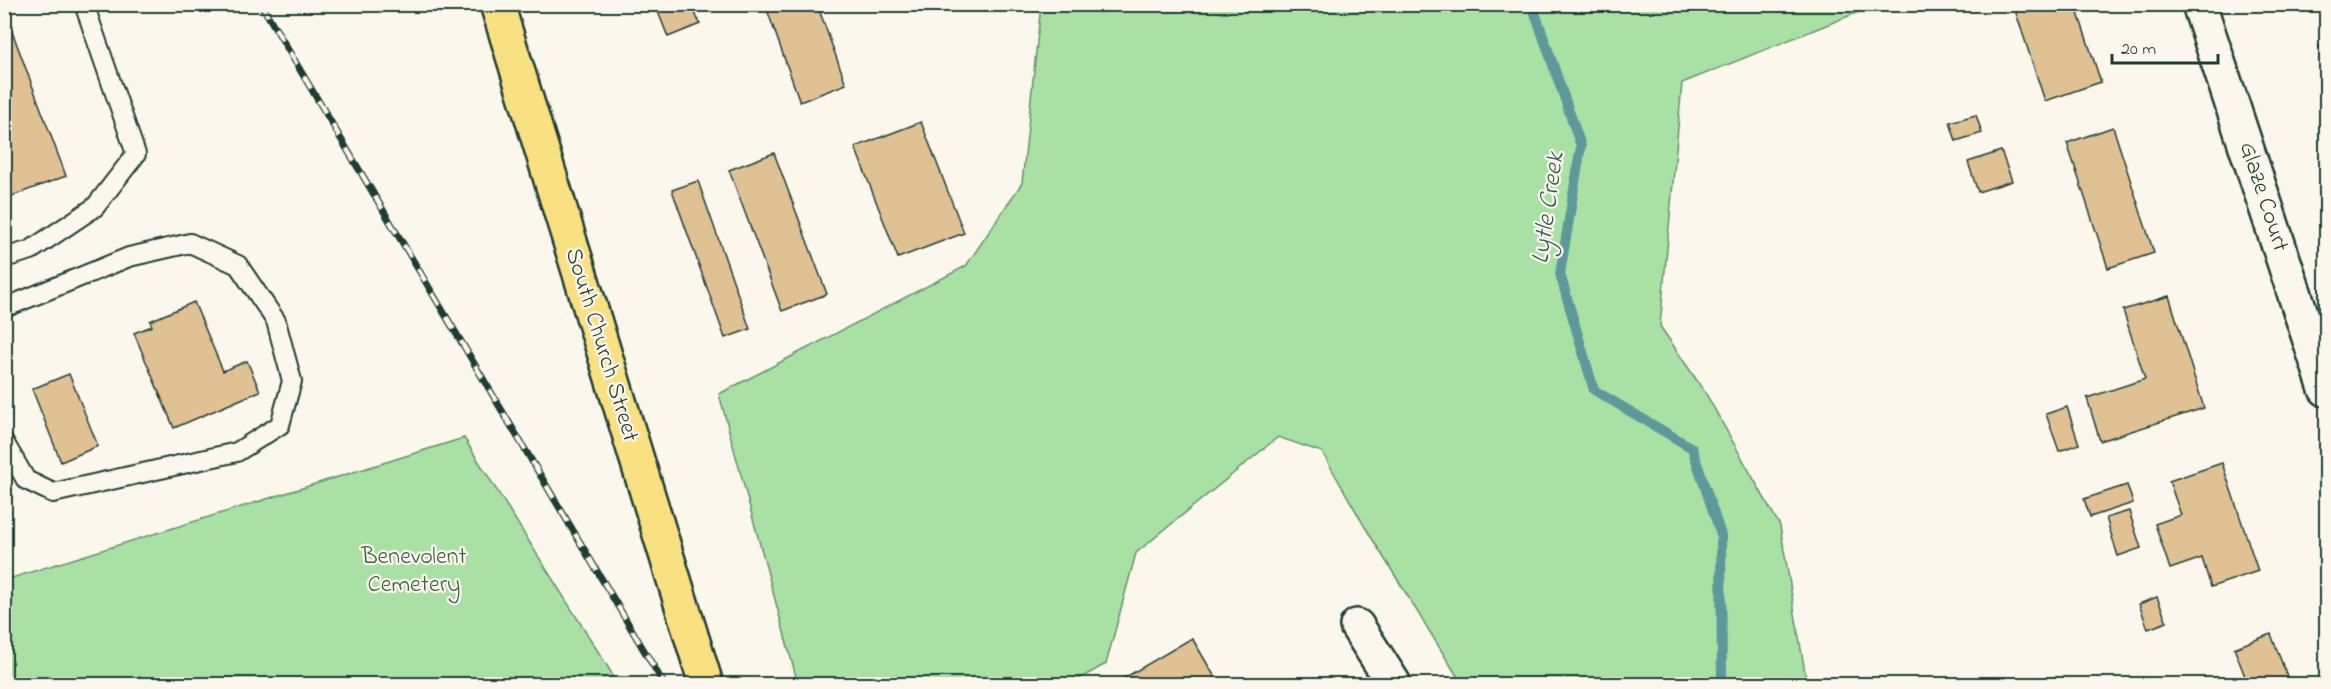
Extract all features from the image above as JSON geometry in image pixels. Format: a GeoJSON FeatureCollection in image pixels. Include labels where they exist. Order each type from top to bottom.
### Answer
{"type":"FeatureCollection","features":[{"type":"Feature","properties":{"kind":"main road","name":"South Church Street"},"geometry":{"type":"LineString","coordinates":[[497,4],[706,684]]}},
{"type":"Feature","properties":{"kind":"street","name":"Glaze Court"},"geometry":{"type":"LineString","coordinates":[[2199,4],[2326,389]]}},
{"type":"Feature","properties":{"kind":"street"},"geometry":{"type":"LineString","coordinates":[[1357,626],[1394,684]]}},
{"type":"Feature","properties":{"kind":"lane"},"geometry":{"type":"LineString","coordinates":[[4,258],[31,250],[95,207],[136,154],[84,4]]}},
{"type":"Feature","properties":{"kind":"lane"},"geometry":{"type":"LineString","coordinates":[[4,308],[129,257],[190,243],[238,265],[276,321],[292,381],[280,425],[237,452],[53,493],[26,480],[4,442]]}},
{"type":"Feature","properties":{"kind":"green space"},"geometry":{"type":"Polygon","coordinates":[[[1041,5],[1876,5],[1682,83],[1660,326],[1706,394],[1780,526],[1807,684],[1462,684],[1365,527],[1322,452],[1278,437],[1136,553],[1106,664],[1070,684],[798,684],[719,394],[966,266],[1022,183],[1041,5]]]}},
{"type":"Feature","properties":{"kind":"green space","name":"Benevolent Cemetery"},"geometry":{"type":"Polygon","coordinates":[[[464,438],[611,672],[614,684],[5,684],[5,580],[464,438]]]}},
{"type":"Feature","properties":{"kind":"building"},"geometry":{"type":"Polygon","coordinates":[[[655,4],[691,4],[700,24],[668,37],[655,4]]]}},
{"type":"Feature","properties":{"kind":"building"},"geometry":{"type":"Polygon","coordinates":[[[765,4],[817,4],[846,84],[800,102],[765,4]]]}},
{"type":"Feature","properties":{"kind":"building"},"geometry":{"type":"Polygon","coordinates":[[[2013,4],[2075,4],[2101,82],[2045,101],[2013,4]]]}},
{"type":"Feature","properties":{"kind":"building"},"geometry":{"type":"Polygon","coordinates":[[[4,10],[66,176],[4,199],[4,10]]]}},
{"type":"Feature","properties":{"kind":"building"},"geometry":{"type":"Polygon","coordinates":[[[2326,44],[2326,68],[2319,46],[2326,44]]]}},
{"type":"Feature","properties":{"kind":"building"},"geometry":{"type":"Polygon","coordinates":[[[2326,76],[2326,100],[2319,78],[2326,76]]]}},
{"type":"Feature","properties":{"kind":"building"},"geometry":{"type":"Polygon","coordinates":[[[1976,115],[1982,133],[1956,141],[1950,122],[1976,115]]]}},
{"type":"Feature","properties":{"kind":"building"},"geometry":{"type":"Polygon","coordinates":[[[921,122],[964,233],[898,258],[855,147],[921,122]]]}},
{"type":"Feature","properties":{"kind":"building"},"geometry":{"type":"Polygon","coordinates":[[[2113,127],[2154,253],[2108,268],[2067,143],[2113,127]]]}},
{"type":"Feature","properties":{"kind":"building"},"geometry":{"type":"Polygon","coordinates":[[[2001,151],[2012,181],[1978,192],[1968,162],[2001,151]]]}},
{"type":"Feature","properties":{"kind":"building"},"geometry":{"type":"Polygon","coordinates":[[[774,153],[827,294],[782,311],[729,170],[774,153]]]}},
{"type":"Feature","properties":{"kind":"building"},"geometry":{"type":"Polygon","coordinates":[[[698,181],[750,329],[725,338],[672,190],[698,181]]]}},
{"type":"Feature","properties":{"kind":"building"},"geometry":{"type":"Polygon","coordinates":[[[2169,296],[2204,408],[2100,441],[2087,398],[2145,379],[2123,310],[2169,296]]]}},
{"type":"Feature","properties":{"kind":"building"},"geometry":{"type":"Polygon","coordinates":[[[194,302],[223,371],[247,361],[260,391],[174,428],[134,333],[152,326],[150,321],[194,302]]]}},
{"type":"Feature","properties":{"kind":"building"},"geometry":{"type":"Polygon","coordinates":[[[69,374],[98,446],[61,462],[32,389],[69,374]]]}},
{"type":"Feature","properties":{"kind":"building"},"geometry":{"type":"Polygon","coordinates":[[[2067,407],[2079,444],[2059,451],[2046,414],[2067,407]]]}},
{"type":"Feature","properties":{"kind":"building"},"geometry":{"type":"Polygon","coordinates":[[[2222,463],[2258,571],[2211,587],[2202,558],[2170,569],[2155,524],[2181,515],[2169,481],[2222,463]]]}},
{"type":"Feature","properties":{"kind":"building"},"geometry":{"type":"Polygon","coordinates":[[[2127,485],[2133,503],[2090,517],[2084,499],[2127,485]]]}},
{"type":"Feature","properties":{"kind":"building"},"geometry":{"type":"Polygon","coordinates":[[[2129,511],[2141,548],[2118,556],[2106,518],[2129,511]]]}},
{"type":"Feature","properties":{"kind":"building"},"geometry":{"type":"Polygon","coordinates":[[[2157,597],[2167,622],[2148,629],[2139,604],[2157,597]]]}},
{"type":"Feature","properties":{"kind":"building"},"geometry":{"type":"Polygon","coordinates":[[[2271,634],[2290,684],[2248,684],[2234,648],[2271,634]]]}},
{"type":"Feature","properties":{"kind":"building"},"geometry":{"type":"Polygon","coordinates":[[[1192,638],[1219,684],[1114,684],[1192,638]]]}},
{"type":"Feature","properties":{"kind":"waterway","name":"Lytle Creek"},"geometry":{"type":"LineString","coordinates":[[1532,4],[1581,146],[1560,274],[1594,390],[1692,448],[1721,535],[1722,684]]}},
{"type":"Feature","properties":{"kind":"railway"},"geometry":{"type":"LineString","coordinates":[[261,4],[664,684]]}}]}
